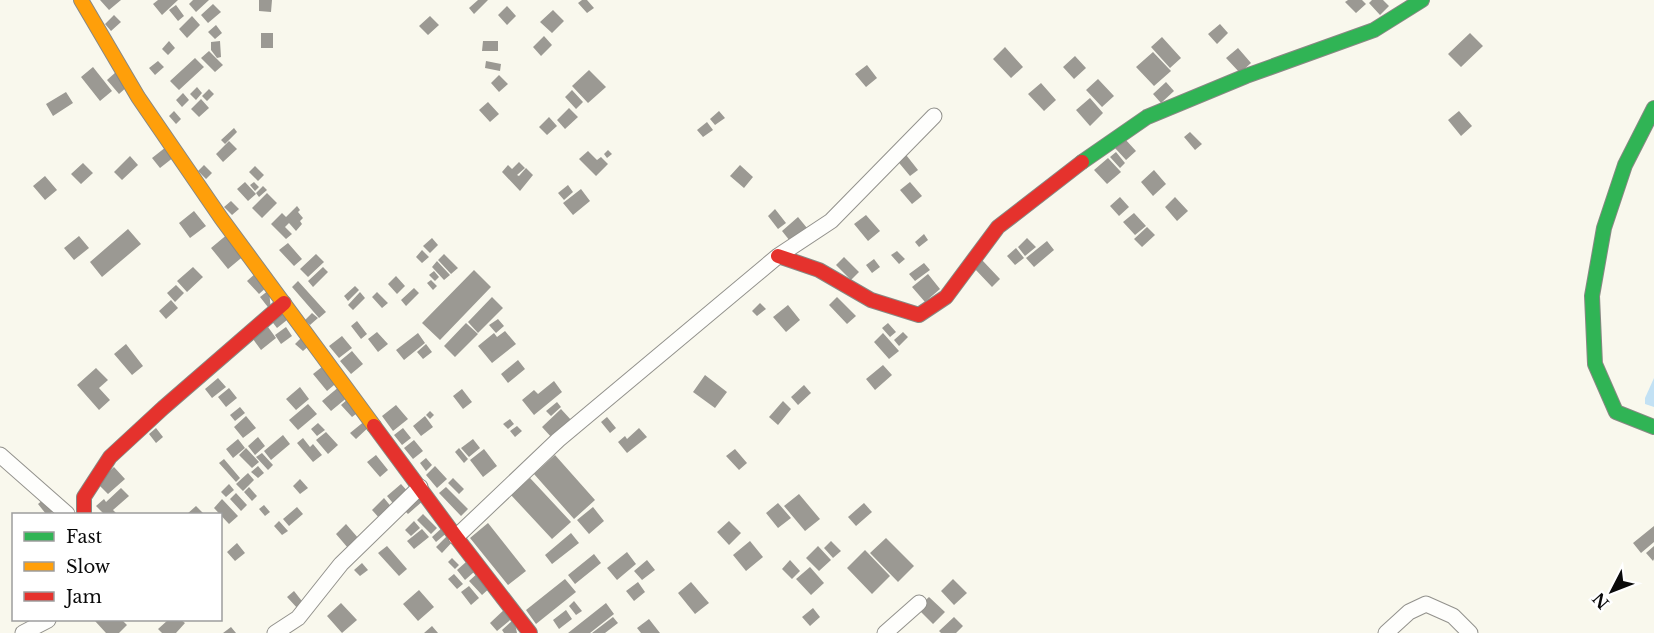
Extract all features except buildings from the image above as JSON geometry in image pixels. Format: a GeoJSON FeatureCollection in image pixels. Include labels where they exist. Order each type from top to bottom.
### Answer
{"type":"FeatureCollection","features":[{"type":"Feature","properties":{"kind":"street"},"geometry":{"type":"LineString","coordinates":[[81,0],[138,97],[221,218],[456,537],[530,633]]}},
{"type":"Feature","properties":{"kind":"street"},"geometry":{"type":"LineString","coordinates":[[777,256],[819,270],[871,300],[920,315],[946,297],[998,228],[1095,152],[1147,117],[1246,76],[1374,30],[1422,0]]}},
{"type":"Feature","properties":{"kind":"street"},"geometry":{"type":"LineString","coordinates":[[1654,108],[1625,165],[1604,228],[1592,296],[1595,364],[1616,412],[1654,427]]}},
{"type":"Feature","properties":{"kind":"street"},"geometry":{"type":"LineString","coordinates":[[456,537],[558,440],[777,256],[831,221],[934,116]]}},
{"type":"Feature","properties":{"kind":"street"},"geometry":{"type":"LineString","coordinates":[[84,513],[84,497],[110,457],[284,303]]}},
{"type":"Feature","properties":{"kind":"street"},"geometry":{"type":"LineString","coordinates":[[0,455],[66,513]]}},
{"type":"Feature","properties":{"kind":"street"},"geometry":{"type":"LineString","coordinates":[[275,633],[298,618],[341,564],[420,488]]}},
{"type":"Feature","properties":{"kind":"street"},"geometry":{"type":"LineString","coordinates":[[885,633],[919,603]]}},
{"type":"Feature","properties":{"kind":"street"},"geometry":{"type":"LineString","coordinates":[[1386,633],[1409,612],[1426,604],[1453,616],[1470,633]]}},
{"type":"Feature","properties":{"kind":"street"},"geometry":{"type":"LineString","coordinates":[[23,633],[46,621]]}},
{"type":"Feature","properties":{"kind":"water"},"geometry":{"type":"Polygon","coordinates":[[[1654,378],[1654,407],[1645,404],[1645,398],[1654,378]]]}},
{"type":"Feature","properties":{"kind":"traffic: fast"},"geometry":{"type":"LineString","coordinates":[[1082,162],[1147,117],[1246,76],[1374,30],[1422,0]]}},
{"type":"Feature","properties":{"kind":"traffic: fast"},"geometry":{"type":"LineString","coordinates":[[1654,108],[1625,165],[1604,228],[1592,296],[1595,364],[1616,412],[1654,427]]}},
{"type":"Feature","properties":{"kind":"traffic: slow"},"geometry":{"type":"LineString","coordinates":[[81,0],[138,97],[221,218],[374,426]]}},
{"type":"Feature","properties":{"kind":"traffic: jam"},"geometry":{"type":"LineString","coordinates":[[778,256],[819,270],[871,300],[919,315],[946,297],[998,227],[1082,162]]}},
{"type":"Feature","properties":{"kind":"traffic: jam"},"geometry":{"type":"LineString","coordinates":[[84,513],[84,497],[110,457],[284,303]]}},
{"type":"Feature","properties":{"kind":"traffic: jam"},"geometry":{"type":"LineString","coordinates":[[374,426],[530,633]]}}]}
